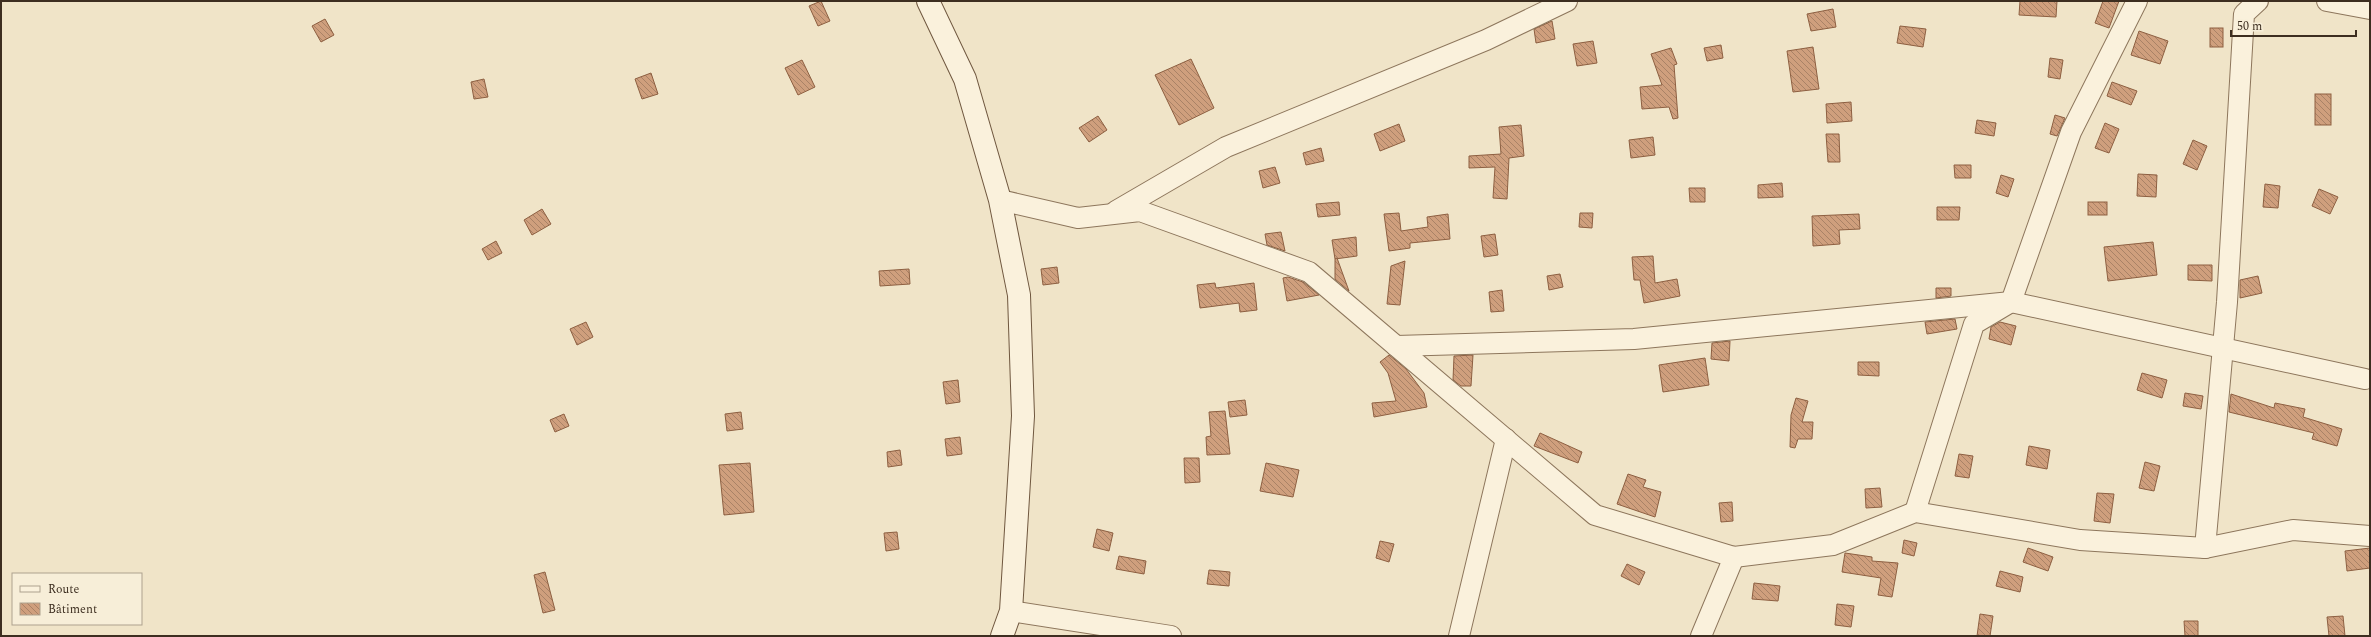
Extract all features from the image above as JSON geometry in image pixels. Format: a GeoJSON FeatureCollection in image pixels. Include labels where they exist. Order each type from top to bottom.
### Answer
{"type":"FeatureCollection","features":[{"type":"Feature","properties":{"kind":"main road"},"geometry":{"type":"LineString","coordinates":[[928,1],[965,79],[1000,200],[1019,294],[1023,416],[1010,611],[1002,636]]}},
{"type":"Feature","properties":{"kind":"street"},"geometry":{"type":"LineString","coordinates":[[1109,215],[1226,147],[1486,40],[1567,1]]}},
{"type":"Feature","properties":{"kind":"street"},"geometry":{"type":"LineString","coordinates":[[1915,512],[1974,324],[2011,302],[2072,132],[2137,1]]}},
{"type":"Feature","properties":{"kind":"street"},"geometry":{"type":"LineString","coordinates":[[2205,548],[2222,348],[2244,14],[2258,1]]}},
{"type":"Feature","properties":{"kind":"street"},"geometry":{"type":"LineString","coordinates":[[2327,1],[2370,9]]}},
{"type":"Feature","properties":{"kind":"street"},"geometry":{"type":"LineString","coordinates":[[1000,200],[1078,218],[1140,211],[1309,272],[1595,515],[1734,556],[1833,545],[1915,512],[2080,540],[2205,548],[2293,530],[2370,536]]}},
{"type":"Feature","properties":{"kind":"street"},"geometry":{"type":"LineString","coordinates":[[1396,346],[1634,339],[2011,302],[2365,379]]}},
{"type":"Feature","properties":{"kind":"street"},"geometry":{"type":"LineString","coordinates":[[1459,636],[1506,439]]}},
{"type":"Feature","properties":{"kind":"street"},"geometry":{"type":"LineString","coordinates":[[1700,636],[1734,556]]}},
{"type":"Feature","properties":{"kind":"street"},"geometry":{"type":"LineString","coordinates":[[1010,611],[1171,636]]}},
{"type":"Feature","properties":{"kind":"building"},"geometry":{"type":"Polygon","coordinates":[[[821,1],[830,21],[818,26],[809,6],[821,1]]]}},
{"type":"Feature","properties":{"kind":"building"},"geometry":{"type":"Polygon","coordinates":[[[2020,1],[2057,1],[2056,17],[2019,15],[2020,1]]]}},
{"type":"Feature","properties":{"kind":"building"},"geometry":{"type":"Polygon","coordinates":[[[2103,1],[2119,1],[2109,28],[2095,23],[2103,1]]]}},
{"type":"Feature","properties":{"kind":"building"},"geometry":{"type":"Polygon","coordinates":[[[1833,9],[1836,27],[1811,31],[1807,14],[1833,9]]]}},
{"type":"Feature","properties":{"kind":"building"},"geometry":{"type":"Polygon","coordinates":[[[325,19],[334,35],[321,42],[312,26],[325,19]]]}},
{"type":"Feature","properties":{"kind":"building"},"geometry":{"type":"Polygon","coordinates":[[[1552,21],[1555,39],[1536,43],[1534,29],[1552,21]]]}},
{"type":"Feature","properties":{"kind":"building"},"geometry":{"type":"Polygon","coordinates":[[[1900,26],[1926,29],[1923,47],[1897,43],[1900,26]]]}},
{"type":"Feature","properties":{"kind":"building"},"geometry":{"type":"Polygon","coordinates":[[[2210,28],[2223,28],[2223,47],[2210,47],[2210,28]]]}},
{"type":"Feature","properties":{"kind":"building"},"geometry":{"type":"Polygon","coordinates":[[[2139,31],[2168,41],[2160,64],[2131,55],[2139,31]]]}},
{"type":"Feature","properties":{"kind":"building"},"geometry":{"type":"Polygon","coordinates":[[[1593,41],[1597,63],[1577,66],[1573,44],[1593,41]]]}},
{"type":"Feature","properties":{"kind":"building"},"geometry":{"type":"Polygon","coordinates":[[[1721,45],[1723,58],[1707,61],[1704,48],[1721,45]]]}},
{"type":"Feature","properties":{"kind":"building"},"geometry":{"type":"Polygon","coordinates":[[[1813,47],[1819,89],[1793,92],[1787,51],[1813,47]]]}},
{"type":"Feature","properties":{"kind":"building"},"geometry":{"type":"Polygon","coordinates":[[[1671,48],[1677,64],[1674,65],[1678,118],[1673,119],[1669,107],[1642,109],[1640,87],[1662,85],[1651,54],[1671,48]]]}},
{"type":"Feature","properties":{"kind":"building"},"geometry":{"type":"Polygon","coordinates":[[[2050,58],[2063,60],[2060,79],[2048,77],[2050,58]]]}},
{"type":"Feature","properties":{"kind":"building"},"geometry":{"type":"Polygon","coordinates":[[[1191,59],[1214,108],[1179,125],[1155,75],[1191,59]]]}},
{"type":"Feature","properties":{"kind":"building"},"geometry":{"type":"Polygon","coordinates":[[[802,60],[815,87],[798,95],[785,68],[802,60]]]}},
{"type":"Feature","properties":{"kind":"building"},"geometry":{"type":"Polygon","coordinates":[[[651,73],[658,94],[642,99],[635,79],[651,73]]]}},
{"type":"Feature","properties":{"kind":"building"},"geometry":{"type":"Polygon","coordinates":[[[484,79],[488,97],[474,99],[471,82],[484,79]]]}},
{"type":"Feature","properties":{"kind":"building"},"geometry":{"type":"Polygon","coordinates":[[[2112,82],[2137,91],[2131,105],[2107,96],[2112,82]]]}},
{"type":"Feature","properties":{"kind":"building"},"geometry":{"type":"Polygon","coordinates":[[[2315,94],[2331,94],[2331,125],[2315,125],[2315,94]]]}},
{"type":"Feature","properties":{"kind":"building"},"geometry":{"type":"Polygon","coordinates":[[[1851,102],[1852,121],[1827,123],[1826,104],[1851,102]]]}},
{"type":"Feature","properties":{"kind":"building"},"geometry":{"type":"Polygon","coordinates":[[[2055,115],[2065,118],[2057,136],[2050,134],[2055,115]]]}},
{"type":"Feature","properties":{"kind":"building"},"geometry":{"type":"Polygon","coordinates":[[[1098,116],[1107,130],[1089,142],[1079,128],[1098,116]]]}},
{"type":"Feature","properties":{"kind":"building"},"geometry":{"type":"Polygon","coordinates":[[[1977,120],[1996,123],[1994,136],[1975,133],[1977,120]]]}},
{"type":"Feature","properties":{"kind":"building"},"geometry":{"type":"Polygon","coordinates":[[[2105,123],[2119,129],[2109,153],[2095,148],[2105,123]]]}},
{"type":"Feature","properties":{"kind":"building"},"geometry":{"type":"Polygon","coordinates":[[[1399,124],[1405,141],[1380,151],[1374,134],[1399,124]]]}},
{"type":"Feature","properties":{"kind":"building"},"geometry":{"type":"Polygon","coordinates":[[[1521,125],[1524,156],[1509,158],[1507,199],[1493,198],[1495,167],[1469,168],[1469,156],[1501,154],[1499,127],[1521,125]]]}},
{"type":"Feature","properties":{"kind":"building"},"geometry":{"type":"Polygon","coordinates":[[[1826,134],[1839,134],[1840,162],[1828,162],[1826,134]]]}},
{"type":"Feature","properties":{"kind":"building"},"geometry":{"type":"Polygon","coordinates":[[[1653,137],[1655,155],[1631,158],[1629,140],[1653,137]]]}},
{"type":"Feature","properties":{"kind":"building"},"geometry":{"type":"Polygon","coordinates":[[[2193,140],[2207,146],[2197,170],[2183,164],[2193,140]]]}},
{"type":"Feature","properties":{"kind":"building"},"geometry":{"type":"Polygon","coordinates":[[[1321,148],[1324,161],[1306,165],[1303,153],[1321,148]]]}},
{"type":"Feature","properties":{"kind":"building"},"geometry":{"type":"Polygon","coordinates":[[[1954,165],[1971,165],[1971,178],[1955,178],[1954,165]]]}},
{"type":"Feature","properties":{"kind":"building"},"geometry":{"type":"Polygon","coordinates":[[[1275,167],[1280,183],[1263,188],[1259,171],[1275,167]]]}},
{"type":"Feature","properties":{"kind":"building"},"geometry":{"type":"Polygon","coordinates":[[[2138,174],[2157,175],[2156,197],[2137,196],[2138,174]]]}},
{"type":"Feature","properties":{"kind":"building"},"geometry":{"type":"Polygon","coordinates":[[[2001,175],[2014,179],[2008,197],[1996,193],[2001,175]]]}},
{"type":"Feature","properties":{"kind":"building"},"geometry":{"type":"Polygon","coordinates":[[[1782,183],[1783,197],[1758,198],[1758,185],[1782,183]]]}},
{"type":"Feature","properties":{"kind":"building"},"geometry":{"type":"Polygon","coordinates":[[[2265,184],[2280,186],[2278,208],[2263,207],[2265,184]]]}},
{"type":"Feature","properties":{"kind":"building"},"geometry":{"type":"Polygon","coordinates":[[[1689,188],[1705,188],[1705,202],[1690,202],[1689,188]]]}},
{"type":"Feature","properties":{"kind":"building"},"geometry":{"type":"Polygon","coordinates":[[[2319,189],[2338,197],[2330,214],[2312,206],[2319,189]]]}},
{"type":"Feature","properties":{"kind":"building"},"geometry":{"type":"Polygon","coordinates":[[[1339,202],[1340,215],[1318,217],[1316,204],[1339,202]]]}},
{"type":"Feature","properties":{"kind":"building"},"geometry":{"type":"Polygon","coordinates":[[[2088,202],[2107,202],[2107,215],[2088,215],[2088,202]]]}},
{"type":"Feature","properties":{"kind":"building"},"geometry":{"type":"Polygon","coordinates":[[[1937,207],[1960,207],[1959,220],[1937,220],[1937,207]]]}},
{"type":"Feature","properties":{"kind":"building"},"geometry":{"type":"Polygon","coordinates":[[[542,209],[551,224],[532,235],[524,220],[542,209]]]}},
{"type":"Feature","properties":{"kind":"building"},"geometry":{"type":"Polygon","coordinates":[[[1399,213],[1401,231],[1428,227],[1427,217],[1448,214],[1450,239],[1410,243],[1410,248],[1389,251],[1384,214],[1399,213]]]}},
{"type":"Feature","properties":{"kind":"building"},"geometry":{"type":"Polygon","coordinates":[[[1580,213],[1593,213],[1592,228],[1579,227],[1580,213]]]}},
{"type":"Feature","properties":{"kind":"building"},"geometry":{"type":"Polygon","coordinates":[[[1859,214],[1860,229],[1839,230],[1840,244],[1813,246],[1812,216],[1859,214]]]}},
{"type":"Feature","properties":{"kind":"building"},"geometry":{"type":"Polygon","coordinates":[[[1281,232],[1285,251],[1267,245],[1265,234],[1281,232]]]}},
{"type":"Feature","properties":{"kind":"building"},"geometry":{"type":"Polygon","coordinates":[[[1495,234],[1498,255],[1484,257],[1481,236],[1495,234]]]}},
{"type":"Feature","properties":{"kind":"building"},"geometry":{"type":"Polygon","coordinates":[[[1356,237],[1357,256],[1335,259],[1332,240],[1356,237]]]}},
{"type":"Feature","properties":{"kind":"building"},"geometry":{"type":"Polygon","coordinates":[[[496,241],[502,253],[488,260],[482,249],[496,241]]]}},
{"type":"Feature","properties":{"kind":"building"},"geometry":{"type":"Polygon","coordinates":[[[2153,242],[2157,275],[2108,281],[2104,247],[2153,242]]]}},
{"type":"Feature","properties":{"kind":"building"},"geometry":{"type":"Polygon","coordinates":[[[1653,256],[1655,283],[1677,279],[1680,296],[1644,303],[1640,280],[1634,280],[1632,257],[1653,256]]]}},
{"type":"Feature","properties":{"kind":"building"},"geometry":{"type":"Polygon","coordinates":[[[1337,258],[1349,291],[1335,279],[1335,259],[1337,258]]]}},
{"type":"Feature","properties":{"kind":"building"},"geometry":{"type":"Polygon","coordinates":[[[1405,261],[1400,305],[1387,304],[1391,266],[1405,261]]]}},
{"type":"Feature","properties":{"kind":"building"},"geometry":{"type":"Polygon","coordinates":[[[2188,265],[2212,265],[2212,281],[2188,280],[2188,265]]]}},
{"type":"Feature","properties":{"kind":"building"},"geometry":{"type":"Polygon","coordinates":[[[1057,267],[1059,283],[1043,285],[1041,269],[1057,267]]]}},
{"type":"Feature","properties":{"kind":"building"},"geometry":{"type":"Polygon","coordinates":[[[909,269],[910,284],[880,286],[879,271],[909,269]]]}},
{"type":"Feature","properties":{"kind":"building"},"geometry":{"type":"Polygon","coordinates":[[[1560,274],[1563,287],[1549,290],[1547,276],[1560,274]]]}},
{"type":"Feature","properties":{"kind":"building"},"geometry":{"type":"Polygon","coordinates":[[[2258,276],[2262,293],[2240,298],[2240,280],[2258,276]]]}},
{"type":"Feature","properties":{"kind":"building"},"geometry":{"type":"Polygon","coordinates":[[[1288,277],[1303,282],[1319,295],[1287,301],[1283,278],[1288,277]]]}},
{"type":"Feature","properties":{"kind":"building"},"geometry":{"type":"Polygon","coordinates":[[[1215,283],[1216,288],[1254,283],[1257,310],[1240,312],[1239,303],[1200,308],[1197,285],[1215,283]]]}},
{"type":"Feature","properties":{"kind":"building"},"geometry":{"type":"Polygon","coordinates":[[[1936,288],[1951,288],[1951,296],[1936,298],[1936,288]]]}},
{"type":"Feature","properties":{"kind":"building"},"geometry":{"type":"Polygon","coordinates":[[[1502,290],[1504,311],[1491,312],[1489,292],[1502,290]]]}},
{"type":"Feature","properties":{"kind":"building"},"geometry":{"type":"Polygon","coordinates":[[[1955,319],[1957,329],[1927,334],[1925,322],[1955,319]]]}},
{"type":"Feature","properties":{"kind":"building"},"geometry":{"type":"Polygon","coordinates":[[[586,322],[593,337],[577,345],[570,329],[586,322]]]}},
{"type":"Feature","properties":{"kind":"building"},"geometry":{"type":"Polygon","coordinates":[[[2000,322],[2016,326],[2011,345],[1989,339],[1991,327],[2000,322]]]}},
{"type":"Feature","properties":{"kind":"building"},"geometry":{"type":"Polygon","coordinates":[[[1730,341],[1729,361],[1711,359],[1712,343],[1730,341]]]}},
{"type":"Feature","properties":{"kind":"building"},"geometry":{"type":"Polygon","coordinates":[[[1389,355],[1406,369],[1424,393],[1427,407],[1374,417],[1372,403],[1396,401],[1388,373],[1380,362],[1389,355]]]}},
{"type":"Feature","properties":{"kind":"building"},"geometry":{"type":"Polygon","coordinates":[[[1473,355],[1471,386],[1461,386],[1453,380],[1454,356],[1473,355]]]}},
{"type":"Feature","properties":{"kind":"building"},"geometry":{"type":"Polygon","coordinates":[[[1705,358],[1709,385],[1663,392],[1659,365],[1705,358]]]}},
{"type":"Feature","properties":{"kind":"building"},"geometry":{"type":"Polygon","coordinates":[[[1858,362],[1879,362],[1879,376],[1858,375],[1858,362]]]}},
{"type":"Feature","properties":{"kind":"building"},"geometry":{"type":"Polygon","coordinates":[[[2142,373],[2167,380],[2162,398],[2137,390],[2142,373]]]}},
{"type":"Feature","properties":{"kind":"building"},"geometry":{"type":"Polygon","coordinates":[[[958,380],[960,402],[946,404],[943,382],[958,380]]]}},
{"type":"Feature","properties":{"kind":"building"},"geometry":{"type":"Polygon","coordinates":[[[2185,393],[2203,396],[2201,409],[2183,406],[2185,393]]]}},
{"type":"Feature","properties":{"kind":"building"},"geometry":{"type":"Polygon","coordinates":[[[2231,394],[2274,408],[2275,403],[2305,409],[2303,417],[2342,429],[2337,446],[2312,439],[2314,433],[2229,412],[2231,394]]]}},
{"type":"Feature","properties":{"kind":"building"},"geometry":{"type":"Polygon","coordinates":[[[1796,398],[1808,401],[1802,422],[1813,422],[1812,439],[1798,439],[1795,448],[1790,447],[1791,415],[1796,398]]]}},
{"type":"Feature","properties":{"kind":"building"},"geometry":{"type":"Polygon","coordinates":[[[1245,400],[1247,415],[1230,417],[1228,402],[1245,400]]]}},
{"type":"Feature","properties":{"kind":"building"},"geometry":{"type":"Polygon","coordinates":[[[1225,411],[1230,454],[1207,455],[1206,437],[1211,436],[1209,412],[1225,411]]]}},
{"type":"Feature","properties":{"kind":"building"},"geometry":{"type":"Polygon","coordinates":[[[741,412],[743,429],[727,431],[725,414],[741,412]]]}},
{"type":"Feature","properties":{"kind":"building"},"geometry":{"type":"Polygon","coordinates":[[[564,414],[569,426],[555,432],[550,420],[564,414]]]}},
{"type":"Feature","properties":{"kind":"building"},"geometry":{"type":"Polygon","coordinates":[[[1540,433],[1582,452],[1578,463],[1534,446],[1540,433]]]}},
{"type":"Feature","properties":{"kind":"building"},"geometry":{"type":"Polygon","coordinates":[[[960,437],[962,454],[947,456],[945,439],[960,437]]]}},
{"type":"Feature","properties":{"kind":"building"},"geometry":{"type":"Polygon","coordinates":[[[2029,446],[2050,450],[2047,469],[2026,465],[2029,446]]]}},
{"type":"Feature","properties":{"kind":"building"},"geometry":{"type":"Polygon","coordinates":[[[900,450],[902,465],[888,467],[887,452],[900,450]]]}},
{"type":"Feature","properties":{"kind":"building"},"geometry":{"type":"Polygon","coordinates":[[[1959,454],[1973,456],[1969,478],[1955,476],[1959,454]]]}},
{"type":"Feature","properties":{"kind":"building"},"geometry":{"type":"Polygon","coordinates":[[[1184,458],[1199,458],[1200,482],[1185,483],[1184,458]]]}},
{"type":"Feature","properties":{"kind":"building"},"geometry":{"type":"Polygon","coordinates":[[[2145,462],[2160,466],[2154,491],[2139,488],[2145,462]]]}},
{"type":"Feature","properties":{"kind":"building"},"geometry":{"type":"Polygon","coordinates":[[[750,463],[754,512],[724,515],[719,465],[750,463]]]}},
{"type":"Feature","properties":{"kind":"building"},"geometry":{"type":"Polygon","coordinates":[[[1266,463],[1299,470],[1293,497],[1260,491],[1266,463]]]}},
{"type":"Feature","properties":{"kind":"building"},"geometry":{"type":"Polygon","coordinates":[[[1628,474],[1646,480],[1643,487],[1661,492],[1655,517],[1617,504],[1628,474]]]}},
{"type":"Feature","properties":{"kind":"building"},"geometry":{"type":"Polygon","coordinates":[[[1880,488],[1882,507],[1866,508],[1865,489],[1880,488]]]}},
{"type":"Feature","properties":{"kind":"building"},"geometry":{"type":"Polygon","coordinates":[[[2097,493],[2114,494],[2110,523],[2094,521],[2097,493]]]}},
{"type":"Feature","properties":{"kind":"building"},"geometry":{"type":"Polygon","coordinates":[[[1732,502],[1733,521],[1721,522],[1719,503],[1732,502]]]}},
{"type":"Feature","properties":{"kind":"building"},"geometry":{"type":"Polygon","coordinates":[[[1097,529],[1113,533],[1109,551],[1093,547],[1097,529]]]}},
{"type":"Feature","properties":{"kind":"building"},"geometry":{"type":"Polygon","coordinates":[[[897,532],[899,549],[886,551],[884,533],[897,532]]]}},
{"type":"Feature","properties":{"kind":"building"},"geometry":{"type":"Polygon","coordinates":[[[1904,540],[1917,543],[1914,556],[1902,553],[1904,540]]]}},
{"type":"Feature","properties":{"kind":"building"},"geometry":{"type":"Polygon","coordinates":[[[1380,541],[1394,544],[1389,562],[1376,558],[1380,541]]]}},
{"type":"Feature","properties":{"kind":"building"},"geometry":{"type":"Polygon","coordinates":[[[2028,548],[2053,557],[2048,571],[2023,562],[2028,548]]]}},
{"type":"Feature","properties":{"kind":"building"},"geometry":{"type":"Polygon","coordinates":[[[2370,548],[2370,568],[2347,571],[2345,551],[2370,548]]]}},
{"type":"Feature","properties":{"kind":"building"},"geometry":{"type":"Polygon","coordinates":[[[1845,553],[1872,557],[1872,561],[1898,563],[1892,597],[1878,595],[1881,578],[1842,572],[1845,553]]]}},
{"type":"Feature","properties":{"kind":"building"},"geometry":{"type":"Polygon","coordinates":[[[1119,556],[1146,561],[1144,574],[1116,569],[1119,556]]]}},
{"type":"Feature","properties":{"kind":"building"},"geometry":{"type":"Polygon","coordinates":[[[1627,564],[1645,572],[1639,585],[1621,576],[1627,564]]]}},
{"type":"Feature","properties":{"kind":"building"},"geometry":{"type":"Polygon","coordinates":[[[1209,570],[1230,572],[1229,586],[1207,584],[1209,570]]]}},
{"type":"Feature","properties":{"kind":"building"},"geometry":{"type":"Polygon","coordinates":[[[2000,571],[2023,577],[2020,592],[1996,586],[2000,571]]]}},
{"type":"Feature","properties":{"kind":"building"},"geometry":{"type":"Polygon","coordinates":[[[545,572],[555,610],[543,613],[534,575],[545,572]]]}},
{"type":"Feature","properties":{"kind":"building"},"geometry":{"type":"Polygon","coordinates":[[[1754,583],[1780,586],[1778,601],[1752,599],[1754,583]]]}},
{"type":"Feature","properties":{"kind":"building"},"geometry":{"type":"Polygon","coordinates":[[[1837,604],[1854,606],[1851,627],[1835,625],[1837,604]]]}},
{"type":"Feature","properties":{"kind":"building"},"geometry":{"type":"Polygon","coordinates":[[[1980,614],[1993,616],[1990,636],[1977,636],[1980,614]]]}},
{"type":"Feature","properties":{"kind":"building"},"geometry":{"type":"Polygon","coordinates":[[[2343,616],[2345,636],[2329,636],[2327,617],[2343,616]]]}},
{"type":"Feature","properties":{"kind":"building"},"geometry":{"type":"Polygon","coordinates":[[[2184,621],[2198,621],[2198,636],[2185,636],[2184,621]]]}}]}
